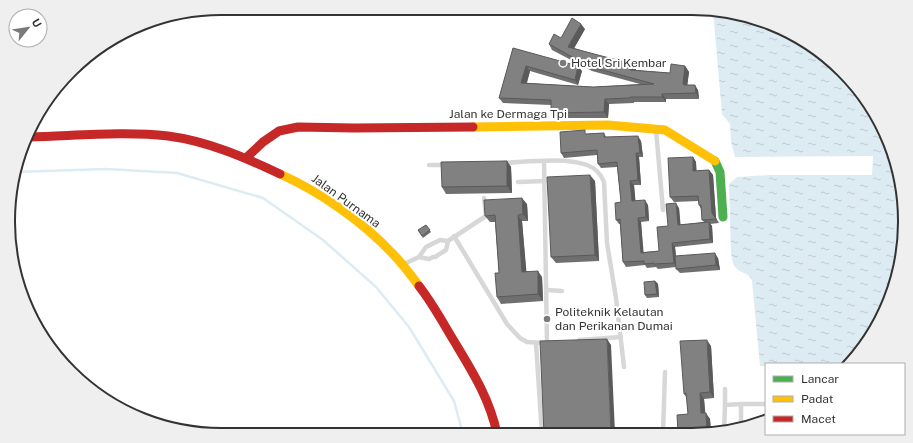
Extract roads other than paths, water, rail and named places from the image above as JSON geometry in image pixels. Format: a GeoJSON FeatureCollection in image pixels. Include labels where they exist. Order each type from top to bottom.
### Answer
{"type":"FeatureCollection","features":[{"type":"Feature","properties":{"kind":"main road","name":"Jalan ke Dermaga Tpi"},"geometry":{"type":"LineString","coordinates":[[246,158],[263,142],[279,131],[298,127],[354,128],[608,125],[665,130],[715,162],[720,172],[723,217]]}},
{"type":"Feature","properties":{"kind":"main road","name":"Jalan Purnama"},"geometry":{"type":"LineString","coordinates":[[33,137],[132,134],[168,136],[205,144],[246,158],[302,184],[339,208],[369,232],[392,253],[430,300],[482,388],[496,428]]}},
{"type":"Feature","properties":{"kind":"lane"},"geometry":{"type":"LineString","coordinates":[[656,129],[663,210]]}},
{"type":"Feature","properties":{"kind":"lane"},"geometry":{"type":"LineString","coordinates":[[544,162],[547,343]]}},
{"type":"Feature","properties":{"kind":"lane"},"geometry":{"type":"LineString","coordinates":[[498,163],[566,162],[587,165],[594,169],[602,177],[604,182],[607,243],[624,367]]}},
{"type":"Feature","properties":{"kind":"lane"},"geometry":{"type":"LineString","coordinates":[[429,165],[452,165]]}},
{"type":"Feature","properties":{"kind":"lane"},"geometry":{"type":"LineString","coordinates":[[518,182],[545,181]]}},
{"type":"Feature","properties":{"kind":"lane"},"geometry":{"type":"LineString","coordinates":[[419,257],[429,259],[446,250],[448,241],[486,216],[484,198]]}},
{"type":"Feature","properties":{"kind":"lane"},"geometry":{"type":"LineString","coordinates":[[454,236],[507,324],[520,338],[527,342],[536,344],[555,342]]}},
{"type":"Feature","properties":{"kind":"lane"},"geometry":{"type":"LineString","coordinates":[[402,265],[419,257],[427,247],[440,240],[448,241]]}},
{"type":"Feature","properties":{"kind":"lane"},"geometry":{"type":"LineString","coordinates":[[546,290],[562,291]]}},
{"type":"Feature","properties":{"kind":"lane"},"geometry":{"type":"LineString","coordinates":[[577,340],[621,337]]}},
{"type":"Feature","properties":{"kind":"lane"},"geometry":{"type":"LineString","coordinates":[[536,344],[542,428]]}},
{"type":"Feature","properties":{"kind":"lane"},"geometry":{"type":"LineString","coordinates":[[662,428],[665,372]]}},
{"type":"Feature","properties":{"kind":"lane"},"geometry":{"type":"LineString","coordinates":[[724,425],[725,389]]}},
{"type":"Feature","properties":{"kind":"lane"},"geometry":{"type":"LineString","coordinates":[[741,404],[741,422]]}},
{"type":"Feature","properties":{"kind":"lane"},"geometry":{"type":"LineString","coordinates":[[725,405],[765,404]]}},
{"type":"Feature","properties":{"kind":"water"},"geometry":{"type":"Polygon","coordinates":[[[713,16],[732,19],[758,26],[783,36],[806,50],[828,66],[847,85],[877,130],[887,155],[894,181],[898,208],[898,235],[891,275],[877,313],[863,336],[842,363],[765,363],[765,366],[760,366],[752,281],[747,274],[735,267],[732,260],[729,184],[737,177],[769,175],[872,175],[873,156],[735,157],[731,141],[730,124],[722,114],[713,16]]]}},
{"type":"Feature","properties":{"kind":"waterway"},"geometry":{"type":"LineString","coordinates":[[21,172],[106,169],[177,173],[263,198],[323,240],[376,287],[409,327],[454,401],[461,428]]}},
{"type":"Feature","properties":{"kind":"place","name":"Hotel Sri Kembar"},"geometry":{"type":"Point","coordinates":[563,63]}},
{"type":"Feature","properties":{"kind":"place","name":"Politeknik Kelautan dan Perikanan Dumai"},"geometry":{"type":"Point","coordinates":[547,319]}}]}
